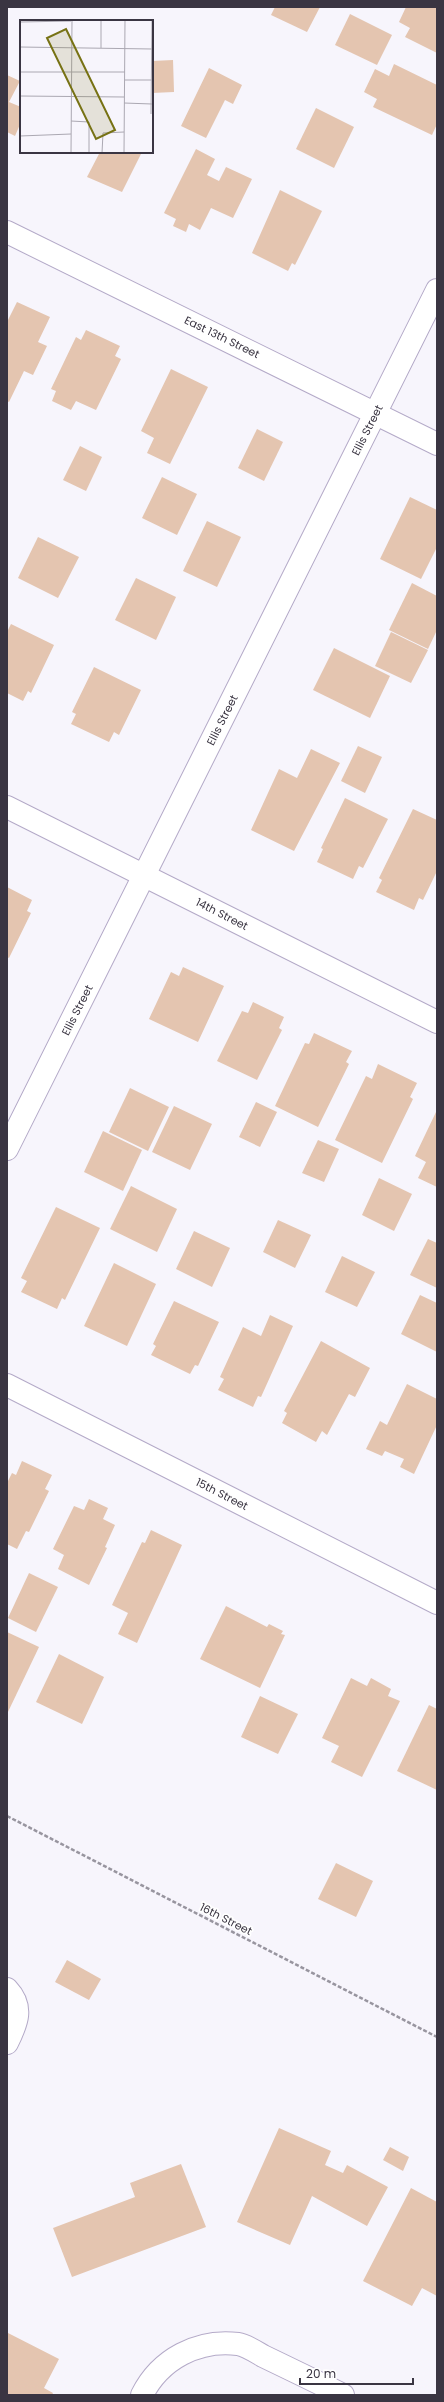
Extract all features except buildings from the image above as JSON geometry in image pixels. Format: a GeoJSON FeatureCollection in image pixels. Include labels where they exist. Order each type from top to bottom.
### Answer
{"type":"FeatureCollection","features":[{"type":"Feature","properties":{"kind":"street","name":"East 13th Street"},"geometry":{"type":"LineString","coordinates":[[7,232],[437,444]]}},
{"type":"Feature","properties":{"kind":"street","name":"Ellis Street"},"geometry":{"type":"LineString","coordinates":[[7,1149],[437,290]]}},
{"type":"Feature","properties":{"kind":"street","name":"14th Street"},"geometry":{"type":"LineString","coordinates":[[7,807],[437,1022]]}},
{"type":"Feature","properties":{"kind":"street","name":"15th Street"},"geometry":{"type":"LineString","coordinates":[[7,1385],[437,1603]]}},
{"type":"Feature","properties":{"kind":"street"},"geometry":{"type":"LineString","coordinates":[[7,1989],[14,1997],[18,2011],[16,2025],[7,2043]]}},
{"type":"Feature","properties":{"kind":"street"},"geometry":{"type":"LineString","coordinates":[[142,2395],[159,2370],[185,2352],[211,2345],[239,2344],[343,2395]]}},
{"type":"Feature","properties":{"kind":"path","name":"16th Street"},"geometry":{"type":"LineString","coordinates":[[7,1816],[437,2037]]}}]}
